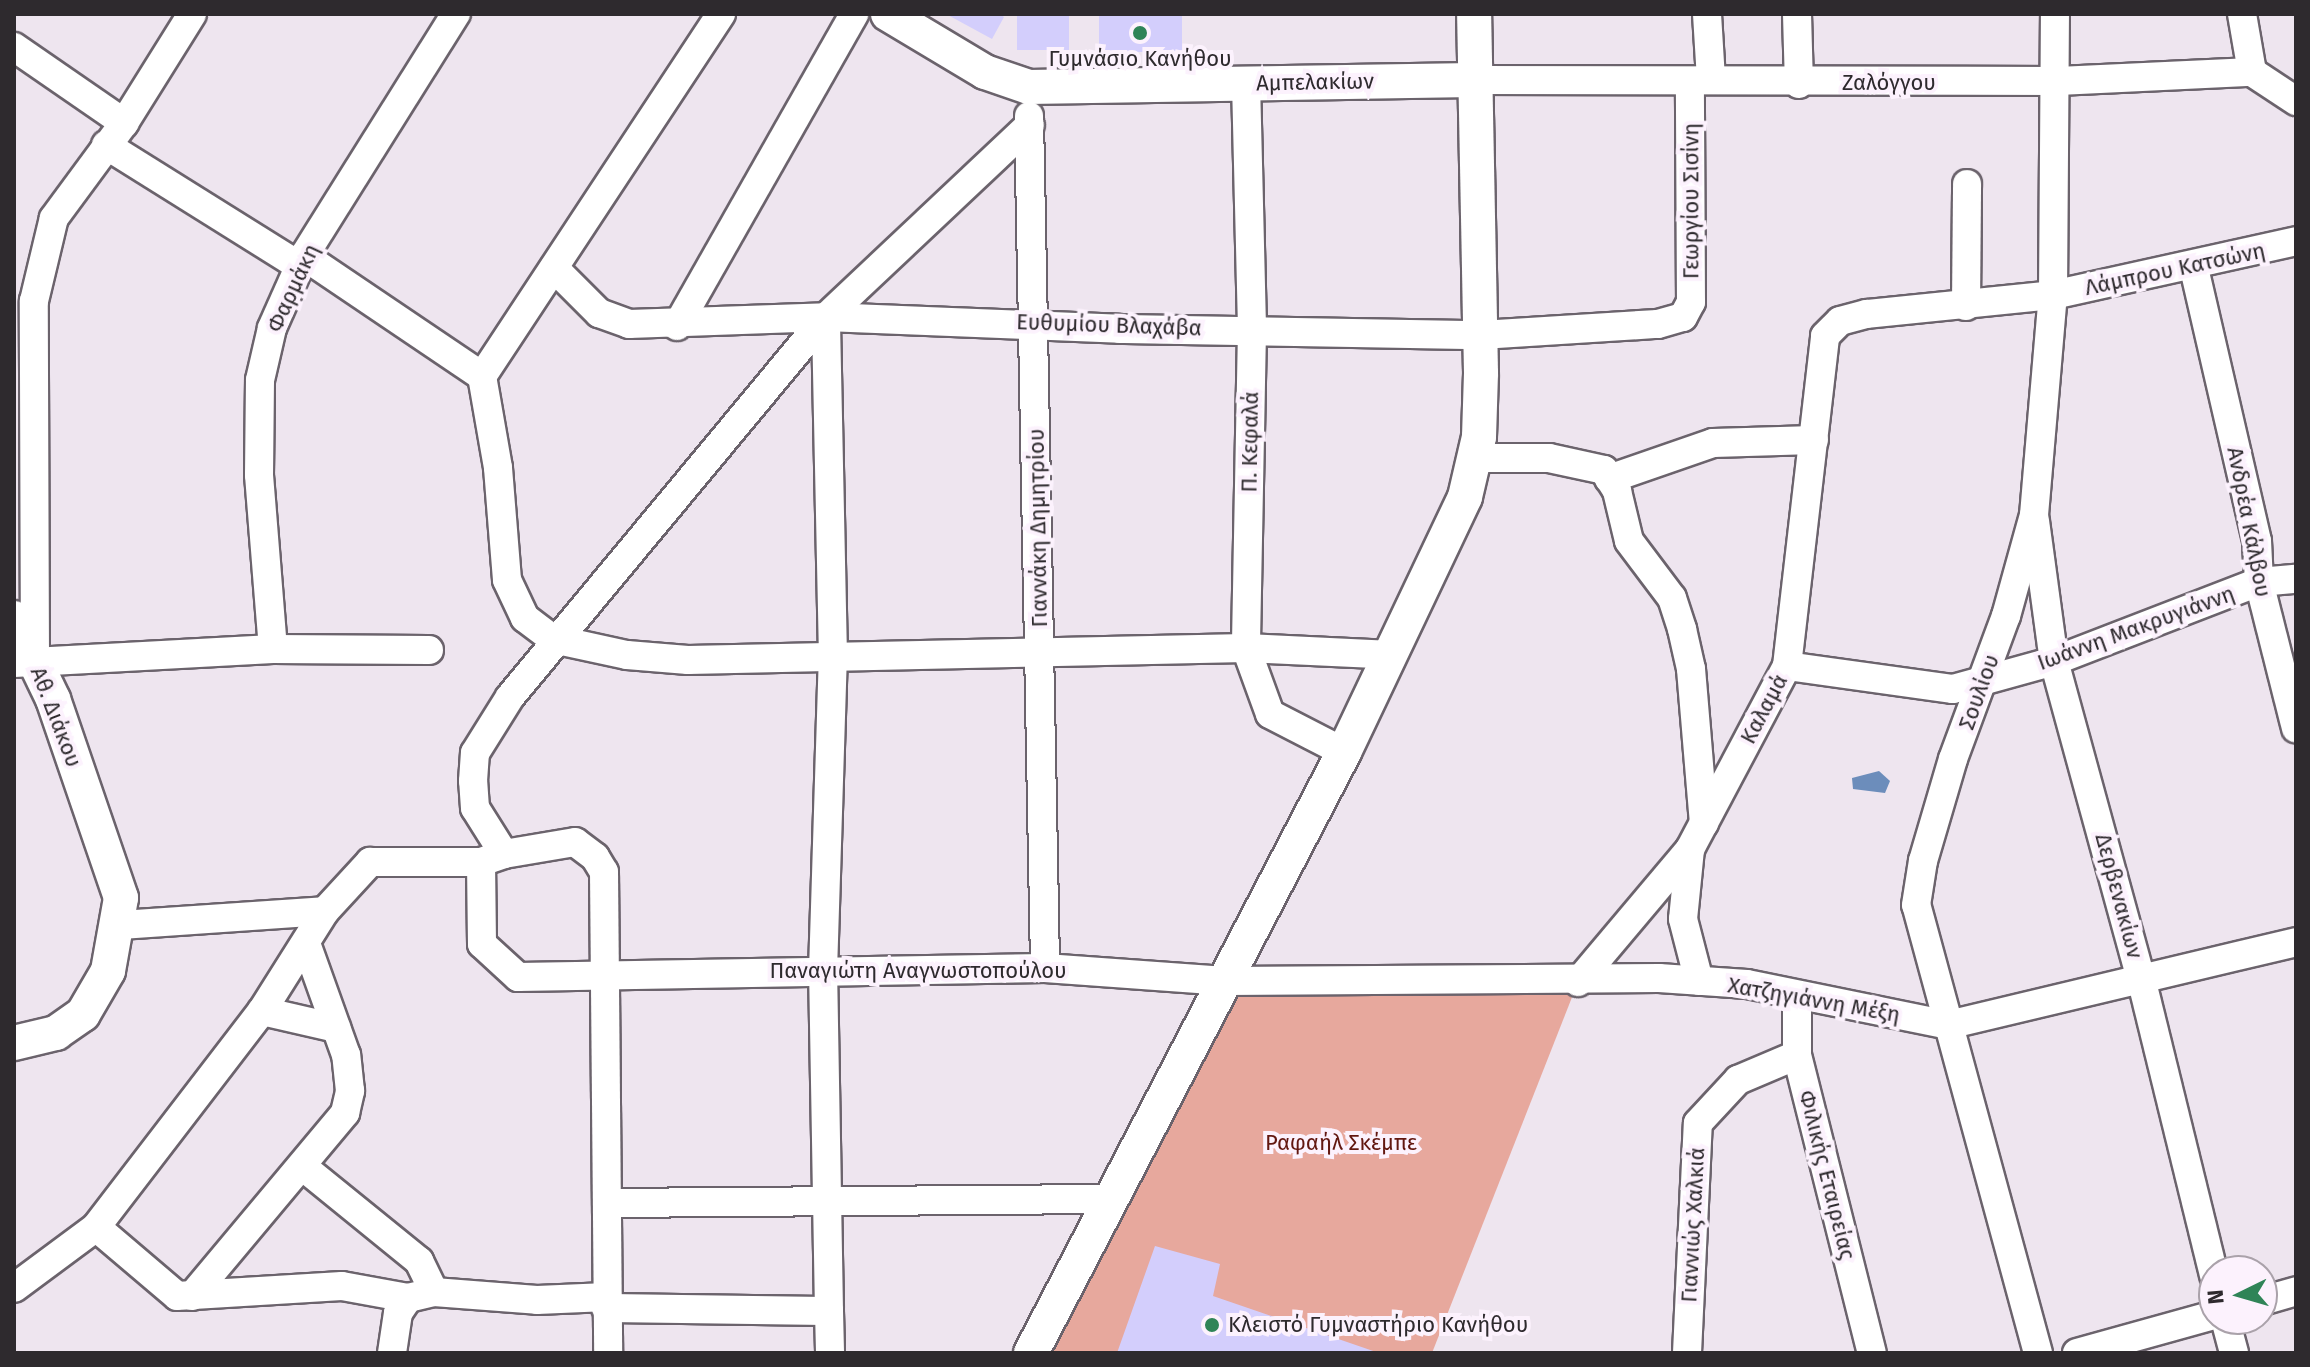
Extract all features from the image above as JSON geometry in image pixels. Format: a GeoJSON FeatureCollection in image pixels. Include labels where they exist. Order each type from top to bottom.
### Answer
{"type":"FeatureCollection","features":[{"type":"Feature","properties":{"kind":"street"},"geometry":{"type":"LineString","coordinates":[[192,14],[115,134],[54,218],[34,301],[21,666],[273,649],[429,650]]}},
{"type":"Feature","properties":{"kind":"street","name":"Φαρμάκη"},"geometry":{"type":"LineString","coordinates":[[273,649],[259,475],[260,380],[272,328],[302,261],[456,14]]}},
{"type":"Feature","properties":{"kind":"street"},"geometry":{"type":"LineString","coordinates":[[721,14],[482,376],[498,468],[507,580],[525,618],[553,639],[627,655],[688,660],[1246,648],[1392,655]]}},
{"type":"Feature","properties":{"kind":"street"},"geometry":{"type":"LineString","coordinates":[[677,326],[854,14]]}},
{"type":"Feature","properties":{"kind":"street","name":"Αμπελακίων"},"geometry":{"type":"LineString","coordinates":[[888,14],[985,72],[1029,87],[1473,80]]}},
{"type":"Feature","properties":{"kind":"street"},"geometry":{"type":"LineString","coordinates":[[1031,1353],[1107,1199],[1226,981],[1344,752],[1465,497],[1474,458],[1481,335],[1473,80],[1474,14]]}},
{"type":"Feature","properties":{"kind":"street","name":"Γεωργίου Σισίνη"},"geometry":{"type":"LineString","coordinates":[[1683,317],[1692,286],[1707,14]]}},
{"type":"Feature","properties":{"kind":"street"},"geometry":{"type":"LineString","coordinates":[[1797,14],[1799,84]]}},
{"type":"Feature","properties":{"kind":"street","name":"Σουλίου"},"geometry":{"type":"LineString","coordinates":[[2038,1353],[1916,905],[1953,759],[1984,681],[2034,515],[2053,295],[2058,81],[2055,14]]}},
{"type":"Feature","properties":{"kind":"street"},"geometry":{"type":"LineString","coordinates":[[2242,14],[2252,72],[2296,101]]}},
{"type":"Feature","properties":{"kind":"street"},"geometry":{"type":"LineString","coordinates":[[14,47],[115,134],[302,261],[482,376]]}},
{"type":"Feature","properties":{"kind":"street","name":"Ζαλόγγου"},"geometry":{"type":"LineString","coordinates":[[1473,80],[1799,84],[2058,81],[2252,72]]}},
{"type":"Feature","properties":{"kind":"street","name":"Π. Κεφαλά"},"geometry":{"type":"LineString","coordinates":[[1246,82],[1252,330],[1246,648],[1270,714],[1344,752]]}},
{"type":"Feature","properties":{"kind":"street","name":"Γιαννάκη Δημητρίου"},"geometry":{"type":"LineString","coordinates":[[1029,87],[1045,968]]}},
{"type":"Feature","properties":{"kind":"street"},"geometry":{"type":"LineString","coordinates":[[608,972],[518,977],[482,944],[493,858],[475,808],[475,753],[553,639],[826,317],[1030,125]]}},
{"type":"Feature","properties":{"kind":"street"},"geometry":{"type":"LineString","coordinates":[[1966,306],[1967,184]]}},
{"type":"Feature","properties":{"kind":"street","name":"Λάμπρου Κατσώνη"},"geometry":{"type":"LineString","coordinates":[[1825,336],[1840,321],[1867,314],[2053,295],[2194,268],[2296,241]]}},
{"type":"Feature","properties":{"kind":"street","name":"Ευθυμίου Βλαχάβα"},"geometry":{"type":"LineString","coordinates":[[554,268],[599,313],[629,324],[677,326],[826,317],[1034,322],[1120,329],[1481,335],[1658,324],[1683,317]]}},
{"type":"Feature","properties":{"kind":"street","name":"Ανδρέα Κάλβου"},"geometry":{"type":"LineString","coordinates":[[2194,268],[2257,541],[2259,582],[2296,728]]}},
{"type":"Feature","properties":{"kind":"street"},"geometry":{"type":"LineString","coordinates":[[826,317],[833,657],[823,971],[830,1353]]}},
{"type":"Feature","properties":{"kind":"street","name":"Καλαμά"},"geometry":{"type":"LineString","coordinates":[[1578,982],[1690,849],[1787,666],[1825,336]]}},
{"type":"Feature","properties":{"kind":"street"},"geometry":{"type":"LineString","coordinates":[[1609,479],[1713,443],[1814,440]]}},
{"type":"Feature","properties":{"kind":"street"},"geometry":{"type":"LineString","coordinates":[[1474,458],[1586,462],[1604,470],[1629,541],[1672,598],[1682,629],[1691,669],[1704,823]]}},
{"type":"Feature","properties":{"kind":"street","name":"Δερβενακίων"},"geometry":{"type":"LineString","coordinates":[[2034,515],[2054,661],[2142,982],[2209,1255]]}},
{"type":"Feature","properties":{"kind":"street","name":"Ιωάννη Μακρυγιάννη"},"geometry":{"type":"LineString","coordinates":[[1787,666],[1953,689],[2054,661],[2259,582],[2296,579]]}},
{"type":"Feature","properties":{"kind":"street","name":"Αθ. Διάκου"},"geometry":{"type":"LineString","coordinates":[[14,618],[21,666],[82,785],[114,869],[121,898],[120,925],[108,971],[83,1014],[56,1033],[14,1043]]}},
{"type":"Feature","properties":{"kind":"street"},"geometry":{"type":"LineString","coordinates":[[14,1288],[96,1227],[262,1011],[307,946],[325,911],[370,862],[493,858],[575,842],[595,857],[604,872],[608,972],[608,1353]]}},
{"type":"Feature","properties":{"kind":"street"},"geometry":{"type":"LineString","coordinates":[[1690,849],[1683,919],[1699,981]]}},
{"type":"Feature","properties":{"kind":"street"},"geometry":{"type":"LineString","coordinates":[[120,925],[325,911]]}},
{"type":"Feature","properties":{"kind":"street","name":"Χατζηγιάννη Μέξη"},"geometry":{"type":"LineString","coordinates":[[1226,981],[1699,981],[1948,1025],[2142,982],[2296,942]]}},
{"type":"Feature","properties":{"kind":"street"},"geometry":{"type":"LineString","coordinates":[[192,1296],[345,1113],[350,1091],[346,1055],[307,946]]}},
{"type":"Feature","properties":{"kind":"street","name":"Παναγιώτη Αναγνωστοπούλου"},"geometry":{"type":"LineString","coordinates":[[608,972],[1045,968],[1226,981]]}},
{"type":"Feature","properties":{"kind":"street","name":"Φιλικής Εταιρείας"},"geometry":{"type":"LineString","coordinates":[[1797,996],[1797,1055],[1872,1353]]}},
{"type":"Feature","properties":{"kind":"street"},"geometry":{"type":"LineString","coordinates":[[262,1011],[336,1028]]}},
{"type":"Feature","properties":{"kind":"street","name":"Γιαννιώς Χαλκιά"},"geometry":{"type":"LineString","coordinates":[[1687,1353],[1698,1123],[1738,1080],[1797,1055]]}},
{"type":"Feature","properties":{"kind":"street"},"geometry":{"type":"LineString","coordinates":[[302,1166],[419,1261],[421,1295]]}},
{"type":"Feature","properties":{"kind":"street"},"geometry":{"type":"LineString","coordinates":[[607,1203],[1107,1199]]}},
{"type":"Feature","properties":{"kind":"street"},"geometry":{"type":"LineString","coordinates":[[96,1227],[177,1296],[342,1286],[421,1295],[829,1311]]}},
{"type":"Feature","properties":{"kind":"street"},"geometry":{"type":"LineString","coordinates":[[392,1353],[398,1313],[421,1295]]}},
{"type":"Feature","properties":{"kind":"street"},"geometry":{"type":"LineString","coordinates":[[2077,1353],[2155,1342],[2198,1322]]}},
{"type":"Feature","properties":{"kind":"green space","name":"Ραφαήλ Σκέμπε"},"geometry":{"type":"Polygon","coordinates":[[[1226,981],[1578,982],[1432,1353],[1031,1353],[1226,981]]]}},
{"type":"Feature","properties":{"kind":"water"},"geometry":{"type":"Polygon","coordinates":[[[1879,771],[1890,781],[1885,793],[1853,789],[1852,778],[1879,771]]]}},
{"type":"Feature","properties":{"kind":"building"},"geometry":{"type":"Polygon","coordinates":[[[946,14],[1000,14],[1004,17],[992,39],[946,14]]]}},
{"type":"Feature","properties":{"kind":"building","name":"Γυμνάσιο Κανήθου"},"geometry":{"type":"Polygon","coordinates":[[[1017,14],[1069,14],[1069,50],[1017,50],[1017,14]]]}},
{"type":"Feature","properties":{"kind":"building","name":"Γυμνάσιο Κανήθου"},"geometry":{"type":"Polygon","coordinates":[[[1099,14],[1182,14],[1182,52],[1099,52],[1099,14]]]}},
{"type":"Feature","properties":{"kind":"building","name":"Κλειστό Γυμναστήριο Κανήθου"},"geometry":{"type":"Polygon","coordinates":[[[1155,1246],[1220,1264],[1213,1296],[1379,1353],[1117,1353],[1155,1246]]]}},
{"type":"Feature","properties":{"kind":"place","name":"Γυμνάσιο Κανήθου"},"geometry":{"type":"Point","coordinates":[1140,33]}},
{"type":"Feature","properties":{"kind":"place","name":"Κλειστό Γυμναστήριο Κανήθου"},"geometry":{"type":"Point","coordinates":[1212,1325]}}]}
